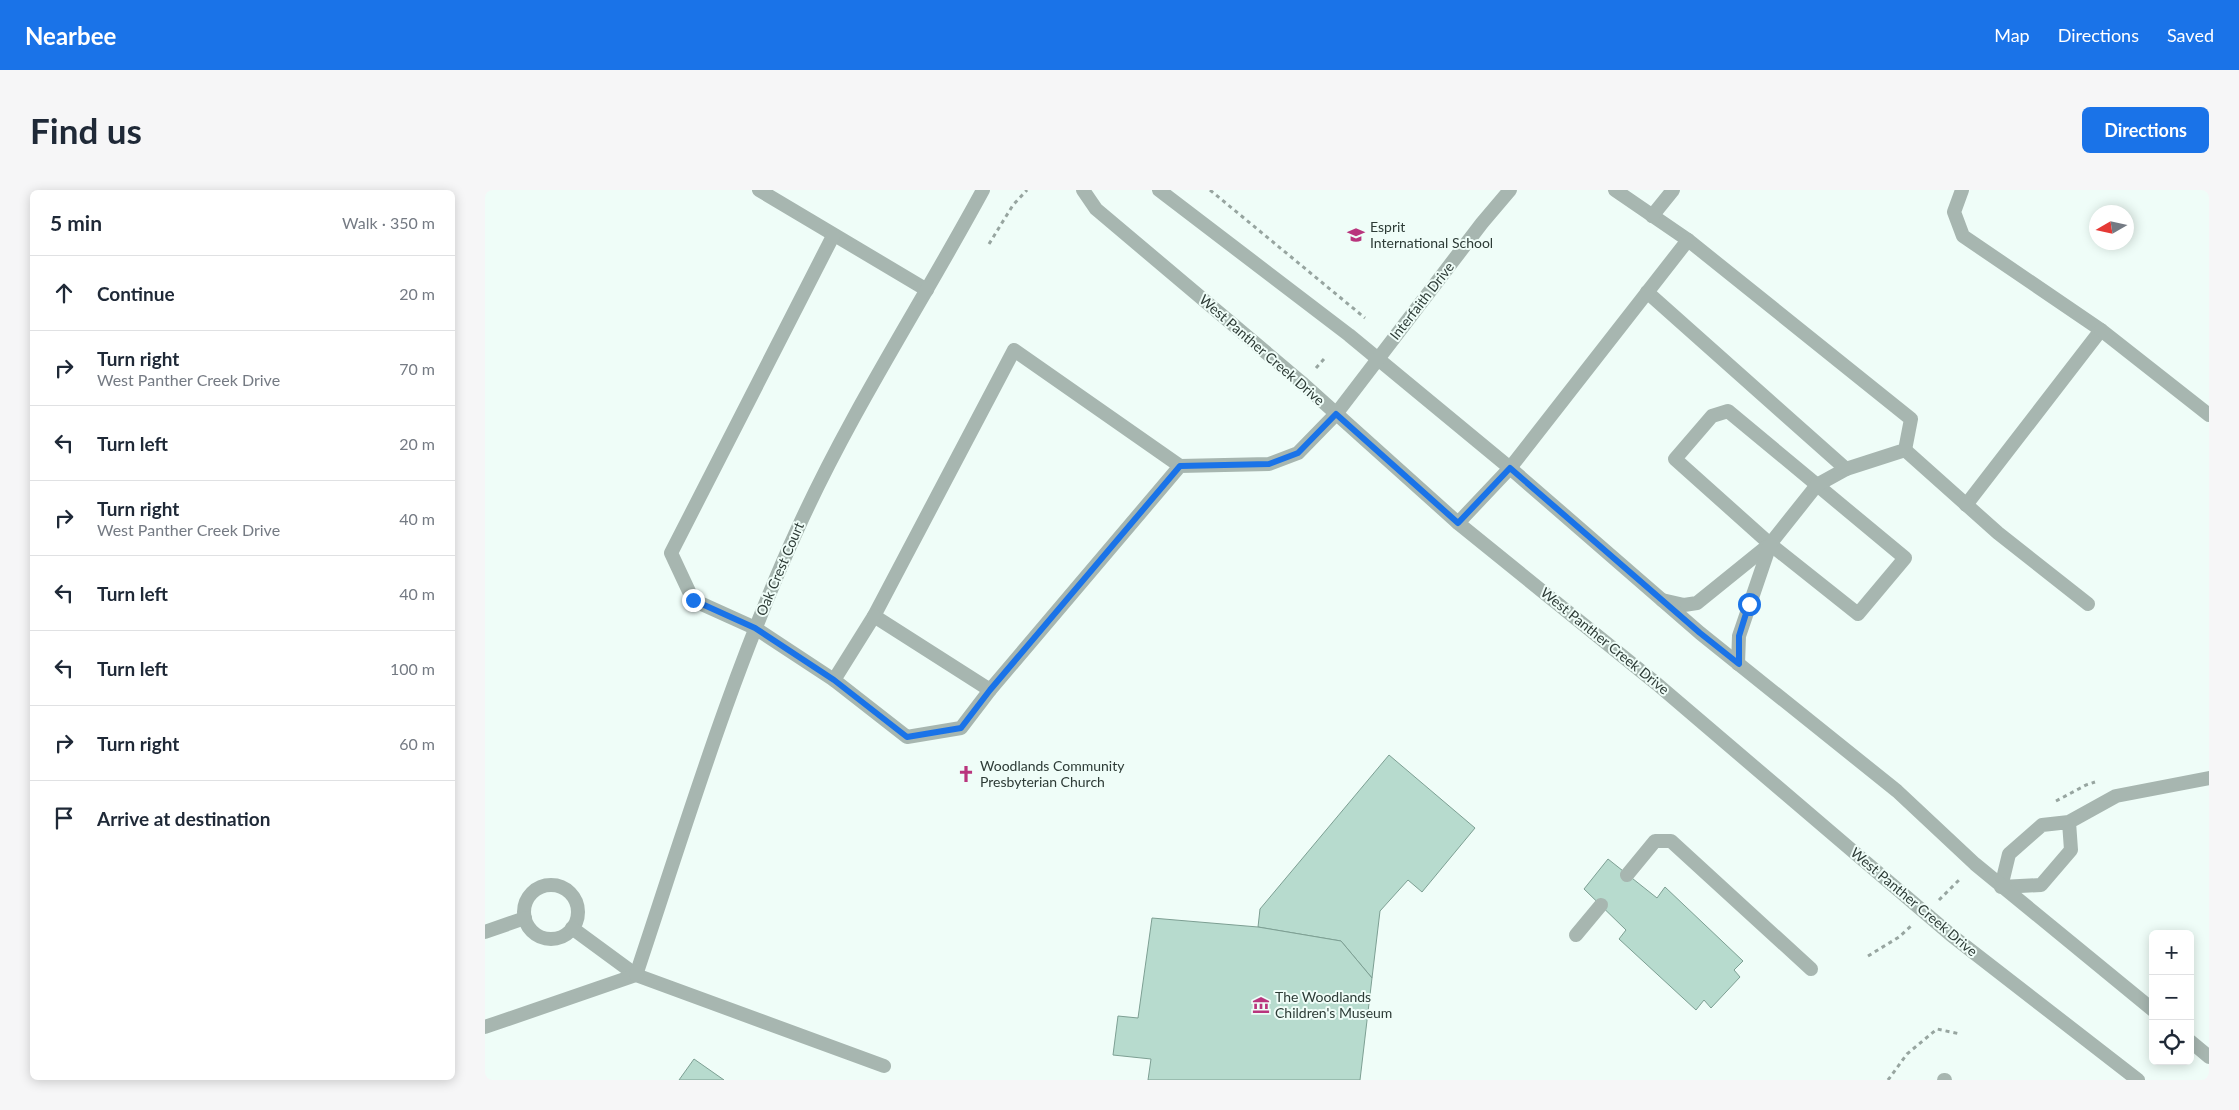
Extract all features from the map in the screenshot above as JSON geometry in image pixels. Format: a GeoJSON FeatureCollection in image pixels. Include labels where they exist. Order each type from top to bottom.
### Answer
{"type":"FeatureCollection","features":[{"type":"Feature","properties":{"kind":"street"},"geometry":{"type":"LineString","coordinates":[[759,190],[833,236],[927,290]]}},
{"type":"Feature","properties":{"kind":"street","name":"Oak Crest Court"},"geometry":{"type":"LineString","coordinates":[[636,975],[710,752],[755,628],[798,527],[847,427],[983,190]]}},
{"type":"Feature","properties":{"kind":"street","name":"West Panther Creek Drive"},"geometry":{"type":"LineString","coordinates":[[1083,190],[1095,208],[1336,414],[1458,523],[1657,684],[1951,935],[2138,1080]]}},
{"type":"Feature","properties":{"kind":"street"},"geometry":{"type":"LineString","coordinates":[[1159,190],[1378,359],[1510,468],[1662,600],[1897,791],[2001,886],[2149,1007]]}},
{"type":"Feature","properties":{"kind":"street","name":"Interfaith Drive"},"geometry":{"type":"LineString","coordinates":[[1180,466],[1269,464],[1298,453],[1336,414],[1482,223],[1510,190]]}},
{"type":"Feature","properties":{"kind":"street"},"geometry":{"type":"LineString","coordinates":[[1615,190],[1688,240],[1911,419],[1905,450]]}},
{"type":"Feature","properties":{"kind":"street"},"geometry":{"type":"LineString","coordinates":[[1652,216],[1673,190]]}},
{"type":"Feature","properties":{"kind":"street"},"geometry":{"type":"LineString","coordinates":[[1961,190],[1954,212],[1963,236],[2101,330],[2209,415]]}},
{"type":"Feature","properties":{"kind":"street"},"geometry":{"type":"LineString","coordinates":[[833,236],[671,552],[693,600],[755,628],[834,680],[907,737],[961,728],[990,690],[1180,466],[1014,350],[874,616],[834,680]]}},
{"type":"Feature","properties":{"kind":"street"},"geometry":{"type":"LineString","coordinates":[[1458,523],[1510,468],[1688,240]]}},
{"type":"Feature","properties":{"kind":"street"},"geometry":{"type":"LineString","coordinates":[[1647,292],[1846,469]]}},
{"type":"Feature","properties":{"kind":"street"},"geometry":{"type":"LineString","coordinates":[[1966,505],[2101,330]]}},
{"type":"Feature","properties":{"kind":"street"},"geometry":{"type":"LineString","coordinates":[[1728,411],[1905,558],[1858,614],[1770,544],[1675,459],[1711,416],[1728,411]]}},
{"type":"Feature","properties":{"kind":"street"},"geometry":{"type":"LineString","coordinates":[[1662,600],[1684,605],[1697,603],[1770,544],[1817,485],[1846,469],[1905,450]]}},
{"type":"Feature","properties":{"kind":"street"},"geometry":{"type":"LineString","coordinates":[[1905,450],[1998,533],[2088,604]]}},
{"type":"Feature","properties":{"kind":"street"},"geometry":{"type":"LineString","coordinates":[[1739,664],[1739,636],[1770,544]]}},
{"type":"Feature","properties":{"kind":"street"},"geometry":{"type":"LineString","coordinates":[[874,616],[990,690]]}},
{"type":"Feature","properties":{"kind":"street"},"geometry":{"type":"LineString","coordinates":[[2001,886],[2009,854],[2042,825],[2069,822],[2116,796],[2209,778]]}},
{"type":"Feature","properties":{"kind":"street"},"geometry":{"type":"LineString","coordinates":[[2001,886],[2041,885],[2071,850],[2069,822]]}},
{"type":"Feature","properties":{"kind":"street"},"geometry":{"type":"LineString","coordinates":[[1627,875],[1655,841],[1671,840],[1811,969]]}},
{"type":"Feature","properties":{"kind":"street"},"geometry":{"type":"LineString","coordinates":[[556,886],[565,889],[572,895],[576,903],[576,920],[572,928],[558,938],[541,937],[534,933],[525,918],[527,901],[532,893],[539,888],[556,886]]}},
{"type":"Feature","properties":{"kind":"street"},"geometry":{"type":"LineString","coordinates":[[1576,936],[1601,906]]}},
{"type":"Feature","properties":{"kind":"street"},"geometry":{"type":"LineString","coordinates":[[485,932],[525,918]]}},
{"type":"Feature","properties":{"kind":"street"},"geometry":{"type":"LineString","coordinates":[[572,928],[636,975],[884,1066]]}},
{"type":"Feature","properties":{"kind":"street"},"geometry":{"type":"LineString","coordinates":[[485,1027],[636,975]]}},
{"type":"Feature","properties":{"kind":"street"},"geometry":{"type":"LineString","coordinates":[[2194,1044],[2209,1057]]}},
{"type":"Feature","properties":{"kind":"path"},"geometry":{"type":"LineString","coordinates":[[989,244],[1013,205],[1027,190]]}},
{"type":"Feature","properties":{"kind":"path"},"geometry":{"type":"LineString","coordinates":[[1210,190],[1365,318]]}},
{"type":"Feature","properties":{"kind":"path"},"geometry":{"type":"LineString","coordinates":[[1313,370],[1324,359]]}},
{"type":"Feature","properties":{"kind":"path"},"geometry":{"type":"LineString","coordinates":[[1888,1080],[1907,1054],[1937,1029],[1959,1034]]}},
{"type":"Feature","properties":{"kind":"building"},"geometry":{"type":"Polygon","coordinates":[[[1389,755],[1475,828],[1422,892],[1408,880],[1380,911],[1372,978],[1341,941],[1258,927],[1260,909],[1389,755]]]}},
{"type":"Feature","properties":{"kind":"building"},"geometry":{"type":"Polygon","coordinates":[[[1608,859],[1657,898],[1665,887],[1743,961],[1734,970],[1740,977],[1711,1008],[1704,1000],[1696,1010],[1619,939],[1626,930],[1584,889],[1608,859]]]}},
{"type":"Feature","properties":{"kind":"building"},"geometry":{"type":"Polygon","coordinates":[[[1152,918],[1258,927],[1341,941],[1372,978],[1360,1080],[1148,1080],[1151,1059],[1113,1055],[1118,1016],[1138,1018],[1152,918]]]}},
{"type":"Feature","properties":{"kind":"building"},"geometry":{"type":"Polygon","coordinates":[[[694,1059],[724,1080],[679,1080],[694,1059]]]}},
{"type":"Feature","properties":{"kind":"place","name":"Esprit International School"},"geometry":{"type":"Point","coordinates":[1356,235]}},
{"type":"Feature","properties":{"kind":"place","name":"Woodlands Community Presbyterian Church"},"geometry":{"type":"Point","coordinates":[966,774]}},
{"type":"Feature","properties":{"kind":"place","name":"The Woodlands Children's Museum"},"geometry":{"type":"Point","coordinates":[1261,1005]}},
{"type":"Feature","properties":{"kind":"route"},"geometry":{"type":"LineString","coordinates":[[693,600],[755,628],[834,680],[907,737],[961,728],[990,690],[1180,466],[1269,464],[1298,453],[1336,414],[1458,523],[1510,468],[1700,633],[1739,664],[1739,636],[1749,604]]}}]}
